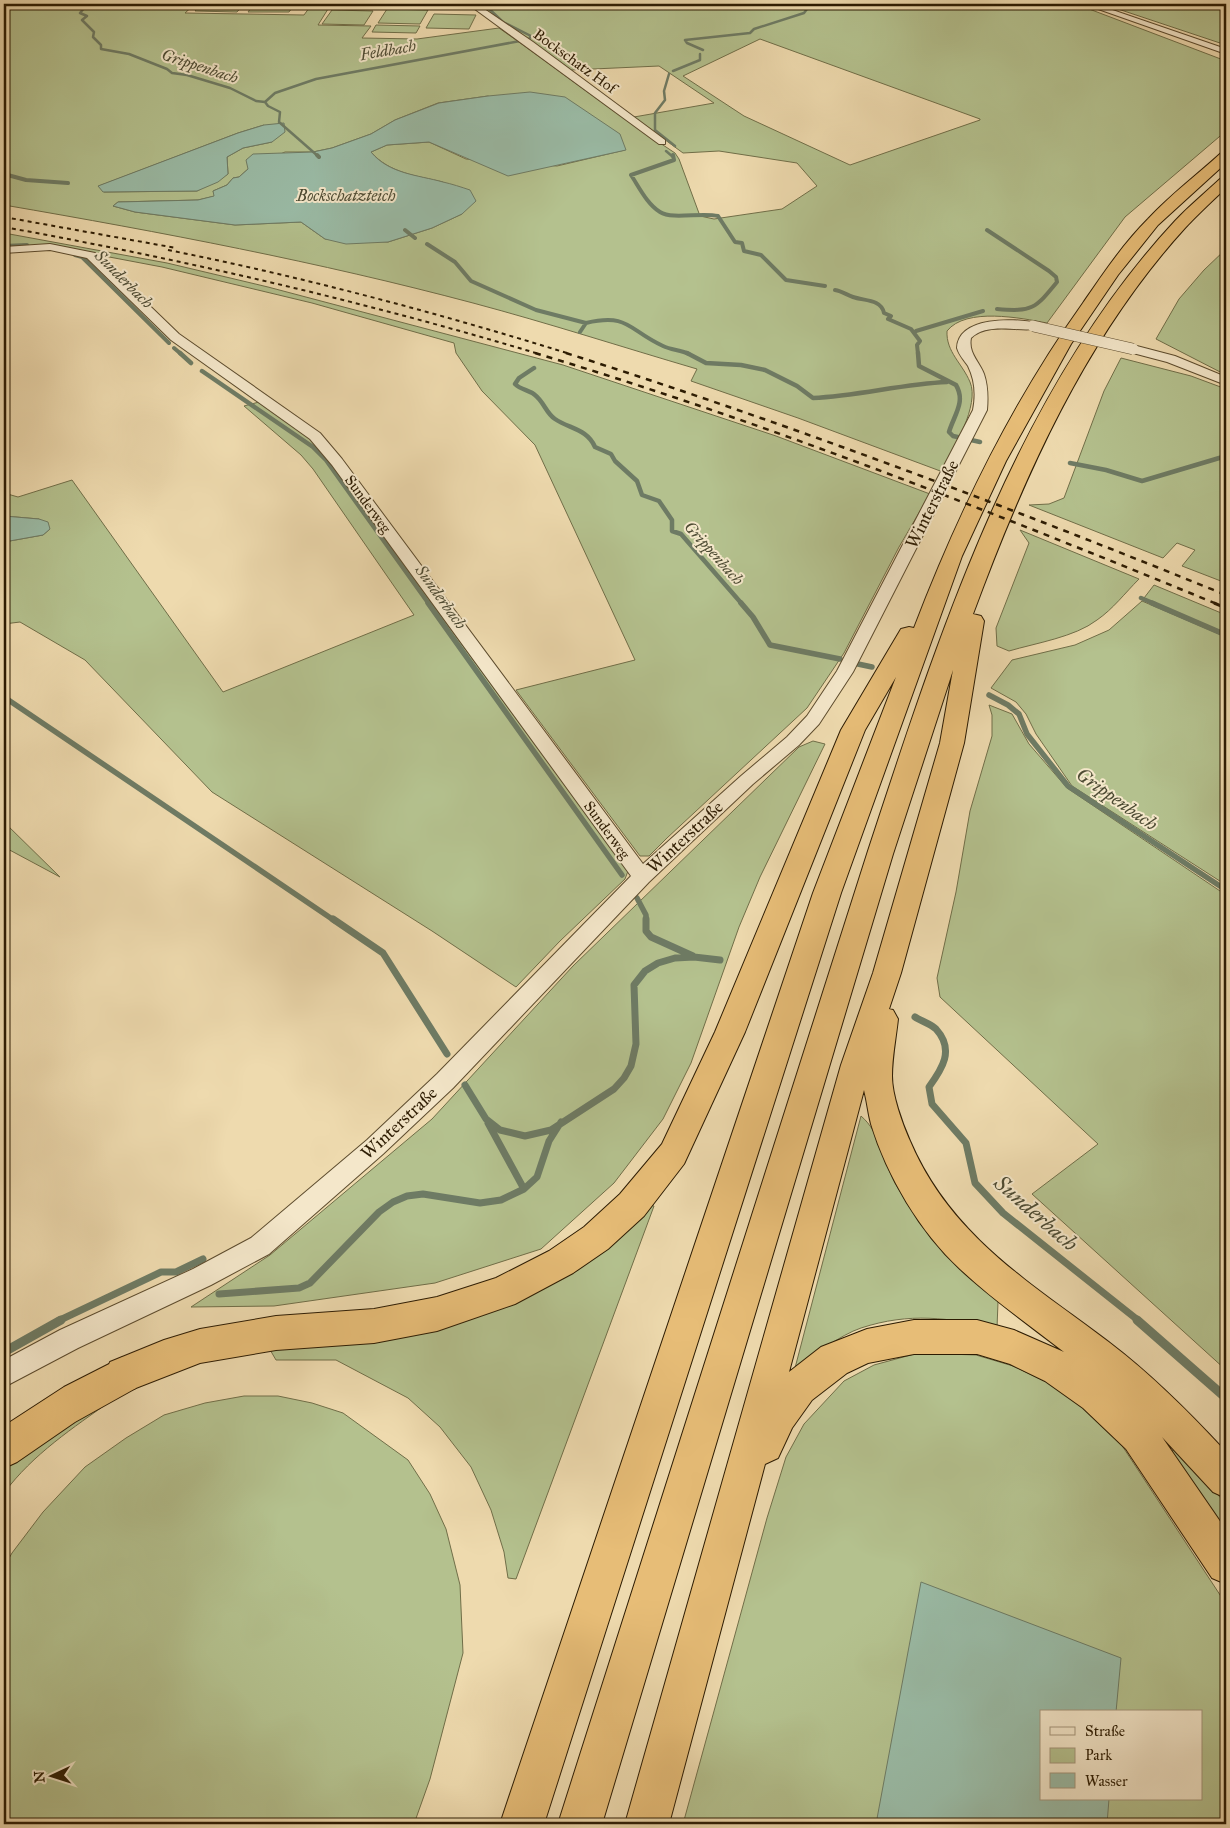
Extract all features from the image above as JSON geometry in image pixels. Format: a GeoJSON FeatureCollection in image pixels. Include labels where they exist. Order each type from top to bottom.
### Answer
{"type":"FeatureCollection","features":[{"type":"Feature","properties":{"kind":"highway"},"geometry":{"type":"LineString","coordinates":[[580,1824],[920,728],[996,461],[1062,344],[1112,272],[1153,222],[1226,156]]}},
{"type":"Feature","properties":{"kind":"highway"},"geometry":{"type":"LineString","coordinates":[[4,1449],[45,1418],[89,1391],[164,1358],[200,1346],[276,1334],[374,1326],[437,1314],[502,1292],[561,1262],[596,1238],[632,1206],[672,1154],[730,1032],[853,730],[966,562],[1022,466],[1048,413],[1083,354],[1135,278],[1176,228],[1226,181]]}},
{"type":"Feature","properties":{"kind":"highway"},"geometry":{"type":"LineString","coordinates":[[647,1824],[856,1065],[887,973],[952,743],[975,609],[966,562]]}},
{"type":"Feature","properties":{"kind":"highway"},"geometry":{"type":"LineString","coordinates":[[522,1824],[827,893],[966,562]]}},
{"type":"Feature","properties":{"kind":"highway"},"geometry":{"type":"LineString","coordinates":[[887,973],[877,1076],[879,1086],[887,1124],[909,1177],[939,1222],[971,1257],[1018,1296],[1099,1357],[1177,1426],[1226,1478]]}},
{"type":"Feature","properties":{"kind":"highway"},"geometry":{"type":"LineString","coordinates":[[732,1520],[779,1415],[799,1387],[834,1360],[867,1346],[914,1337],[977,1337],[1014,1348],[1058,1368],[1096,1395],[1140,1436],[1226,1564]]}},
{"type":"Feature","properties":{"kind":"street","name":"Bockschatz Hof"},"geometry":{"type":"LineString","coordinates":[[472,4],[530,44],[662,142]]}},
{"type":"Feature","properties":{"kind":"street"},"geometry":{"type":"LineString","coordinates":[[1088,4],[1226,52]]}},
{"type":"Feature","properties":{"kind":"street","name":"Sunderweg"},"geometry":{"type":"LineString","coordinates":[[4,250],[50,247],[91,255],[176,337],[315,436],[337,462],[642,877]]}},
{"type":"Feature","properties":{"kind":"street","name":"Winterstraße"},"geometry":{"type":"LineString","coordinates":[[4,1374],[69,1339],[202,1277],[260,1246],[375,1147],[445,1081],[642,877],[747,780],[793,741],[829,698],[845,672],[980,410],[982,392],[977,371],[964,351],[962,343],[965,337],[977,328],[1012,324],[1033,326],[1171,359],[1226,381]]}},
{"type":"Feature","properties":{"kind":"green space"},"geometry":{"type":"Polygon","coordinates":[[[4,4],[195,4],[185,13],[304,15],[312,4],[324,4],[320,9],[328,9],[318,25],[371,26],[362,38],[417,39],[499,28],[630,123],[675,153],[679,159],[700,216],[714,219],[782,209],[817,186],[797,163],[719,151],[683,153],[634,117],[714,103],[659,66],[571,70],[477,4],[1076,4],[1226,61],[1226,131],[1125,217],[1047,323],[1009,317],[980,317],[967,319],[947,331],[949,345],[967,375],[972,392],[964,427],[943,472],[798,418],[691,381],[697,369],[501,311],[415,288],[298,261],[181,237],[4,205],[4,4]],[[760,39],[683,76],[744,116],[850,165],[980,120],[980,119],[760,39]],[[488,96],[438,103],[395,120],[371,134],[332,148],[313,152],[285,152],[248,169],[239,177],[233,178],[227,185],[213,191],[215,196],[198,200],[118,202],[113,206],[135,212],[235,225],[301,222],[325,239],[388,242],[432,228],[462,214],[443,182],[404,173],[386,165],[371,152],[387,145],[429,142],[466,159],[557,166],[625,150],[488,96]],[[264,125],[238,133],[99,186],[104,192],[197,191],[228,174],[227,157],[243,148],[272,142],[264,125]]]}},
{"type":"Feature","properties":{"kind":"green space"},"geometry":{"type":"Polygon","coordinates":[[[201,4],[244,4],[237,12],[195,11],[201,4]]]}},
{"type":"Feature","properties":{"kind":"green space"},"geometry":{"type":"Polygon","coordinates":[[[254,4],[295,4],[289,12],[248,12],[254,4]]]}},
{"type":"Feature","properties":{"kind":"green space"},"geometry":{"type":"Polygon","coordinates":[[[1103,4],[1226,4],[1226,45],[1103,4]]]}},
{"type":"Feature","properties":{"kind":"green space"},"geometry":{"type":"Polygon","coordinates":[[[387,9],[428,10],[420,24],[378,23],[387,9]]]}},
{"type":"Feature","properties":{"kind":"green space"},"geometry":{"type":"Polygon","coordinates":[[[332,10],[373,11],[364,25],[322,24],[332,10]]]}},
{"type":"Feature","properties":{"kind":"green space"},"geometry":{"type":"Polygon","coordinates":[[[434,14],[476,15],[469,29],[426,28],[434,14]]]}},
{"type":"Feature","properties":{"kind":"green space"},"geometry":{"type":"Polygon","coordinates":[[[376,25],[420,26],[416,33],[372,32],[376,25]]]}},
{"type":"Feature","properties":{"kind":"green space"},"geometry":{"type":"Polygon","coordinates":[[[4,233],[167,263],[268,287],[563,365],[776,436],[930,494],[899,547],[844,653],[807,708],[649,856],[640,856],[516,690],[635,660],[535,445],[482,391],[456,353],[454,343],[312,303],[162,267],[46,245],[4,248],[4,233]]]}},
{"type":"Feature","properties":{"kind":"green space"},"geometry":{"type":"Polygon","coordinates":[[[1226,249],[1226,375],[1156,339],[1179,299],[1204,270],[1226,249]]]}},
{"type":"Feature","properties":{"kind":"green space"},"geometry":{"type":"Polygon","coordinates":[[[1121,358],[1191,376],[1226,389],[1226,583],[1182,566],[1195,550],[1177,543],[1163,558],[1029,505],[1049,504],[1064,498],[1104,391],[1121,358]]]}},
{"type":"Feature","properties":{"kind":"green space"},"geometry":{"type":"Polygon","coordinates":[[[259,402],[310,437],[628,871],[625,879],[560,941],[516,987],[432,931],[212,792],[85,660],[20,622],[4,624],[4,542],[43,535],[50,529],[39,519],[4,516],[4,493],[18,497],[72,480],[223,692],[414,615],[313,469],[301,455],[244,406],[259,402]]]}},
{"type":"Feature","properties":{"kind":"green space"},"geometry":{"type":"Polygon","coordinates":[[[1020,530],[1139,579],[1108,611],[1088,626],[1055,639],[1009,651],[997,646],[996,628],[1029,543],[1020,530]]]}},
{"type":"Feature","properties":{"kind":"green space"},"geometry":{"type":"Polygon","coordinates":[[[1154,585],[1226,615],[1226,634],[1144,598],[1154,585]]]}},
{"type":"Feature","properties":{"kind":"green space"},"geometry":{"type":"Polygon","coordinates":[[[1142,601],[1226,637],[1226,885],[1072,786],[1036,734],[1026,714],[1016,702],[991,688],[1012,660],[1075,645],[1109,630],[1142,601]]]}},
{"type":"Feature","properties":{"kind":"green space"},"geometry":{"type":"Polygon","coordinates":[[[989,705],[1012,714],[1029,744],[1067,788],[1226,895],[1226,1370],[1032,1194],[1098,1144],[940,997],[937,978],[956,892],[970,811],[992,736],[992,715],[989,705]]]}},
{"type":"Feature","properties":{"kind":"green space"},"geometry":{"type":"Polygon","coordinates":[[[813,741],[825,744],[760,877],[739,927],[691,1063],[663,1119],[614,1183],[541,1249],[435,1283],[274,1306],[191,1307],[270,1255],[432,1119],[573,966],[799,747],[813,741]]]}},
{"type":"Feature","properties":{"kind":"green space"},"geometry":{"type":"Polygon","coordinates":[[[4,822],[60,877],[4,847],[4,822]]]}},
{"type":"Feature","properties":{"kind":"green space"},"geometry":{"type":"Polygon","coordinates":[[[861,1116],[873,1131],[891,1175],[905,1200],[929,1232],[998,1302],[997,1328],[929,1318],[913,1318],[879,1323],[853,1331],[795,1368],[861,1116]]]}},
{"type":"Feature","properties":{"kind":"green space"},"geometry":{"type":"Polygon","coordinates":[[[650,1205],[654,1206],[516,1579],[508,1578],[504,1552],[491,1510],[471,1467],[440,1427],[408,1398],[336,1360],[276,1360],[269,1348],[372,1341],[650,1205]]]}},
{"type":"Feature","properties":{"kind":"green space"},"geometry":{"type":"Polygon","coordinates":[[[918,1353],[976,1355],[1013,1366],[1049,1383],[1082,1407],[1121,1444],[1226,1604],[1226,1824],[683,1824],[767,1518],[786,1457],[804,1424],[844,1381],[874,1365],[918,1353]]]}},
{"type":"Feature","properties":{"kind":"green space"},"geometry":{"type":"Polygon","coordinates":[[[244,1396],[278,1396],[312,1403],[343,1413],[408,1460],[430,1494],[446,1529],[460,1585],[463,1653],[430,1779],[414,1824],[4,1824],[4,1567],[12,1553],[43,1512],[85,1467],[126,1438],[164,1415],[205,1403],[244,1396]]]}},
{"type":"Feature","properties":{"kind":"green space"},"geometry":{"type":"Polygon","coordinates":[[[112,1400],[68,1431],[41,1454],[15,1479],[4,1493],[4,1469],[50,1433],[112,1400]]]}},
{"type":"Feature","properties":{"kind":"green space"},"geometry":{"type":"Polygon","coordinates":[[[1176,1447],[1226,1504],[1226,1533],[1171,1452],[1176,1447]]]}},
{"type":"Feature","properties":{"kind":"water","name":"Bockschatzteich"},"geometry":{"type":"Polygon","coordinates":[[[530,92],[565,97],[620,134],[626,150],[508,176],[429,142],[387,145],[371,152],[386,165],[404,173],[470,190],[476,201],[462,214],[432,228],[388,242],[346,244],[325,239],[301,222],[235,225],[135,212],[113,206],[118,202],[198,200],[214,196],[213,191],[227,185],[233,178],[239,177],[248,169],[246,160],[253,154],[313,152],[332,148],[371,134],[395,120],[439,103],[530,92]]]}},
{"type":"Feature","properties":{"kind":"water"},"geometry":{"type":"Polygon","coordinates":[[[284,123],[285,132],[272,142],[243,148],[227,157],[228,174],[218,182],[197,191],[103,192],[98,186],[238,133],[264,125],[284,123]]]}},
{"type":"Feature","properties":{"kind":"water"},"geometry":{"type":"Polygon","coordinates":[[[4,516],[39,519],[48,522],[50,529],[43,535],[4,542],[4,516]]]}},
{"type":"Feature","properties":{"kind":"water"},"geometry":{"type":"Polygon","coordinates":[[[921,1582],[1121,1658],[1116,1710],[1040,1710],[1040,1800],[1109,1800],[1107,1824],[876,1824],[921,1582]]]}},
{"type":"Feature","properties":{"kind":"waterway","name":"Grippenbach"},"geometry":{"type":"LineString","coordinates":[[84,4],[85,7],[80,13],[87,16],[82,20],[94,32],[93,37],[101,45],[101,49],[129,54],[167,69],[172,73],[187,75],[230,88],[256,101],[265,102]]}},
{"type":"Feature","properties":{"kind":"waterway","name":"Feldbach"},"geometry":{"type":"LineString","coordinates":[[484,4],[503,22],[531,36],[529,39]]}},
{"type":"Feature","properties":{"kind":"waterway"},"geometry":{"type":"LineString","coordinates":[[703,50],[687,43],[685,40],[750,33],[754,29],[804,13],[807,9],[822,4]]}},
{"type":"Feature","properties":{"kind":"waterway","name":"Feldbach"},"geometry":{"type":"LineString","coordinates":[[265,102],[275,93],[316,79],[520,41]]}},
{"type":"Feature","properties":{"kind":"waterway"},"geometry":{"type":"LineString","coordinates":[[673,71],[700,60],[700,54]]}},
{"type":"Feature","properties":{"kind":"waterway"},"geometry":{"type":"LineString","coordinates":[[669,74],[664,91],[665,100],[655,113],[655,130],[675,146]]}},
{"type":"Feature","properties":{"kind":"waterway","name":"Grippenbach"},"geometry":{"type":"LineString","coordinates":[[265,102],[268,106],[280,112],[279,122],[319,157],[317,155]]}},
{"type":"Feature","properties":{"kind":"waterway"},"geometry":{"type":"LineString","coordinates":[[666,151],[673,157]]}},
{"type":"Feature","properties":{"kind":"waterway"},"geometry":{"type":"LineString","coordinates":[[673,155],[674,160],[631,175],[655,209],[666,214],[680,216],[718,216],[735,242],[742,243],[744,251],[761,255],[786,280],[825,286]]}},
{"type":"Feature","properties":{"kind":"waterway"},"geometry":{"type":"LineString","coordinates":[[4,174],[26,180],[68,183]]}},
{"type":"Feature","properties":{"kind":"waterway","name":"Grippenbach"},"geometry":{"type":"LineString","coordinates":[[405,230],[415,238]]}},
{"type":"Feature","properties":{"kind":"waterway"},"geometry":{"type":"LineString","coordinates":[[987,230],[1049,271],[1056,277],[1057,282],[1032,307],[1018,310],[997,309]]}},
{"type":"Feature","properties":{"kind":"waterway","name":"Grippenbach"},"geometry":{"type":"LineString","coordinates":[[427,244],[455,262],[471,281],[536,310],[586,323]]}},
{"type":"Feature","properties":{"kind":"waterway","name":"Sunderbach"},"geometry":{"type":"LineString","coordinates":[[4,246],[27,245]]}},
{"type":"Feature","properties":{"kind":"waterway","name":"Sunderbach"},"geometry":{"type":"LineString","coordinates":[[75,255],[82,257],[169,343]]}},
{"type":"Feature","properties":{"kind":"waterway"},"geometry":{"type":"LineString","coordinates":[[835,290],[876,303],[882,308],[884,313],[891,316],[888,319],[911,329],[920,341],[917,345],[918,354]]}},
{"type":"Feature","properties":{"kind":"waterway"},"geometry":{"type":"LineString","coordinates":[[916,331],[983,311]]}},
{"type":"Feature","properties":{"kind":"waterway"},"geometry":{"type":"LineString","coordinates":[[586,323],[600,320],[620,322],[663,346],[689,354]]}},
{"type":"Feature","properties":{"kind":"waterway","name":"Grippenbach"},"geometry":{"type":"LineString","coordinates":[[580,332],[586,323]]}},
{"type":"Feature","properties":{"kind":"waterway","name":"Sunderbach"},"geometry":{"type":"LineString","coordinates":[[174,348],[181,354]]}},
{"type":"Feature","properties":{"kind":"waterway","name":"Sunderbach"},"geometry":{"type":"LineString","coordinates":[[180,353],[191,363]]}},
{"type":"Feature","properties":{"kind":"waterway"},"geometry":{"type":"LineString","coordinates":[[918,353],[919,366],[956,385],[959,391],[958,408],[949,432],[953,436],[980,442]]}},
{"type":"Feature","properties":{"kind":"waterway"},"geometry":{"type":"LineString","coordinates":[[689,354],[706,363],[741,365],[765,370],[797,386],[813,398],[947,382]]}},
{"type":"Feature","properties":{"kind":"waterway","name":"Grippenbach"},"geometry":{"type":"LineString","coordinates":[[534,368],[519,378],[515,384],[535,395],[555,419],[583,433],[592,441],[595,447],[611,454],[615,461],[637,481],[642,495],[659,501],[672,520],[672,531],[681,534],[742,604]]}},
{"type":"Feature","properties":{"kind":"waterway","name":"Sunderbach"},"geometry":{"type":"LineString","coordinates":[[202,371],[313,447],[326,460],[429,604]]}},
{"type":"Feature","properties":{"kind":"waterway"},"geometry":{"type":"LineString","coordinates":[[1070,463],[1106,470],[1142,481],[1226,456]]}},
{"type":"Feature","properties":{"kind":"waterway","name":"Grippenbach"},"geometry":{"type":"LineString","coordinates":[[1141,598],[1155,604]]}},
{"type":"Feature","properties":{"kind":"waterway","name":"Sunderbach"},"geometry":{"type":"LineString","coordinates":[[428,603],[622,875]]}},
{"type":"Feature","properties":{"kind":"waterway","name":"Grippenbach"},"geometry":{"type":"LineString","coordinates":[[741,603],[753,617],[770,645],[840,659]]}},
{"type":"Feature","properties":{"kind":"waterway","name":"Grippenbach"},"geometry":{"type":"LineString","coordinates":[[1152,603],[1226,635]]}},
{"type":"Feature","properties":{"kind":"waterway"},"geometry":{"type":"LineString","coordinates":[[858,664],[872,667]]}},
{"type":"Feature","properties":{"kind":"waterway","name":"Grippenbach"},"geometry":{"type":"LineString","coordinates":[[989,695],[1008,705],[1019,714],[1027,734],[1068,786],[1226,890]]}},
{"type":"Feature","properties":{"kind":"waterway","name":"Sunderbach"},"geometry":{"type":"LineString","coordinates":[[4,697],[335,921]]}},
{"type":"Feature","properties":{"kind":"waterway","name":"Sunderbach"},"geometry":{"type":"LineString","coordinates":[[637,898],[646,915],[646,931],[651,937],[693,956]]}},
{"type":"Feature","properties":{"kind":"waterway","name":"Sunderbach"},"geometry":{"type":"LineString","coordinates":[[333,919],[383,953],[447,1054]]}},
{"type":"Feature","properties":{"kind":"waterway","name":"Sunderbach"},"geometry":{"type":"LineString","coordinates":[[559,1125],[614,1089],[624,1078],[631,1066],[636,1044],[634,985],[645,971],[658,963],[675,958],[694,957],[720,960]]}},
{"type":"Feature","properties":{"kind":"waterway","name":"Sunderbach"},"geometry":{"type":"LineString","coordinates":[[915,1017],[936,1029],[945,1044],[946,1052],[942,1066],[929,1087],[932,1104],[966,1143],[975,1183],[1003,1213],[1139,1321]]}},
{"type":"Feature","properties":{"kind":"waterway","name":"Sunderbach"},"geometry":{"type":"LineString","coordinates":[[465,1085],[486,1119],[500,1130],[525,1136],[551,1130],[559,1125]]}},
{"type":"Feature","properties":{"kind":"waterway"},"geometry":{"type":"LineString","coordinates":[[488,1123],[524,1189]]}},
{"type":"Feature","properties":{"kind":"waterway"},"geometry":{"type":"LineString","coordinates":[[524,1189],[537,1177],[549,1141],[559,1125]]}},
{"type":"Feature","properties":{"kind":"waterway"},"geometry":{"type":"LineString","coordinates":[[219,1294],[299,1288],[310,1283],[379,1212],[393,1202],[407,1196],[423,1194],[480,1203],[501,1200],[524,1189]]}},
{"type":"Feature","properties":{"kind":"waterway"},"geometry":{"type":"LineString","coordinates":[[58,1321],[161,1272],[176,1272],[203,1259]]}},
{"type":"Feature","properties":{"kind":"waterway"},"geometry":{"type":"LineString","coordinates":[[4,1352],[61,1320]]}},
{"type":"Feature","properties":{"kind":"waterway","name":"Sunderbach"},"geometry":{"type":"LineString","coordinates":[[1137,1320],[1226,1398]]}},
{"type":"Feature","properties":{"kind":"railway"},"geometry":{"type":"LineString","coordinates":[[4,217],[176,248]]}},
{"type":"Feature","properties":{"kind":"railway"},"geometry":{"type":"LineString","coordinates":[[4,227],[139,253],[273,283],[407,316],[539,354]]}},
{"type":"Feature","properties":{"kind":"railway"},"geometry":{"type":"LineString","coordinates":[[168,250],[370,297],[570,354]]}},
{"type":"Feature","properties":{"kind":"railway"},"geometry":{"type":"LineString","coordinates":[[535,353],[708,409],[879,470],[1217,604]]}},
{"type":"Feature","properties":{"kind":"railway"},"geometry":{"type":"LineString","coordinates":[[566,353],[733,408],[981,498],[1226,595]]}},
{"type":"Feature","properties":{"kind":"railway"},"geometry":{"type":"LineString","coordinates":[[1214,603],[1226,608]]}}]}
